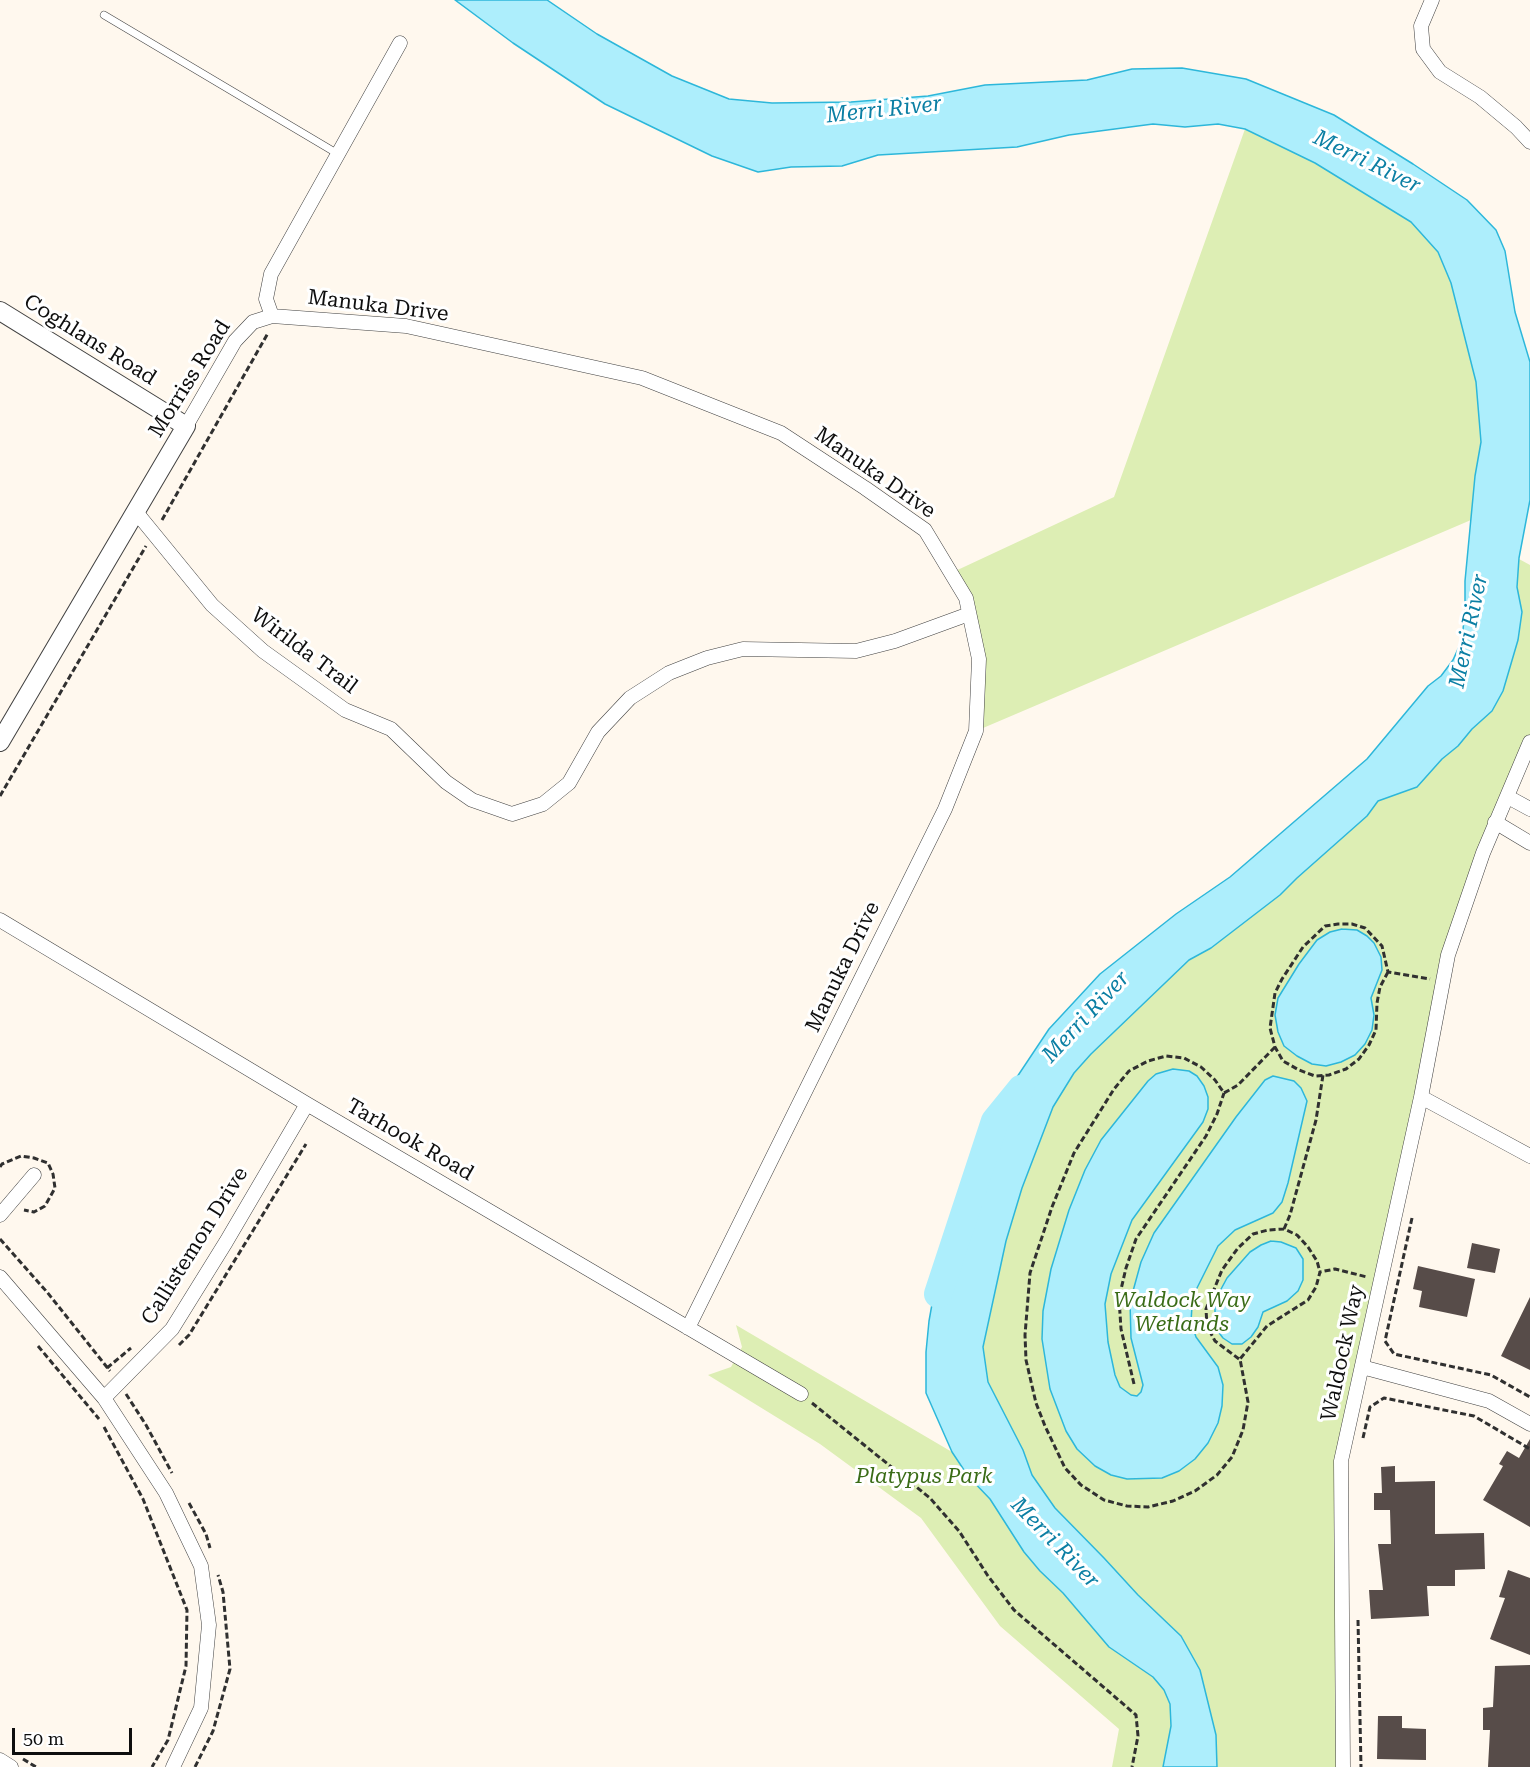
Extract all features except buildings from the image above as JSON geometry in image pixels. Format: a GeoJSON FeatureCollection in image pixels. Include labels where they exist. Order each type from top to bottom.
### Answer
{"type":"FeatureCollection","features":[{"type":"Feature","properties":{"kind":"street"},"geometry":{"type":"LineString","coordinates":[[1432,0],[1421,26],[1424,49],[1440,72],[1480,97],[1530,142]]}},
{"type":"Feature","properties":{"kind":"street"},"geometry":{"type":"LineString","coordinates":[[275,316],[266,299],[271,274],[400,43]]}},
{"type":"Feature","properties":{"kind":"street","name":"Morriss Road"},"geometry":{"type":"LineString","coordinates":[[0,742],[235,341],[253,322],[275,316]]}},
{"type":"Feature","properties":{"kind":"street","name":"Manuka Drive"},"geometry":{"type":"LineString","coordinates":[[275,316],[406,326],[642,378],[781,433],[925,530],[966,598],[979,660],[975,730],[948,800],[688,1328]]}},
{"type":"Feature","properties":{"kind":"street","name":"Coghlans Road"},"geometry":{"type":"LineString","coordinates":[[2,318],[186,426]]}},
{"type":"Feature","properties":{"kind":"street","name":"Wirilda Trail"},"geometry":{"type":"LineString","coordinates":[[136,512],[212,605],[263,651],[345,710],[390,729],[446,782],[472,800],[512,814],[543,804],[569,783],[598,732],[630,698],[669,673],[707,658],[743,649],[856,651],[895,641],[969,614]]}},
{"type":"Feature","properties":{"kind":"street","name":"Waldock Way"},"geometry":{"type":"LineString","coordinates":[[1343,1767],[1341,1461],[1421,1097],[1448,955],[1495,822],[1508,797],[1530,742]]}},
{"type":"Feature","properties":{"kind":"street"},"geometry":{"type":"LineString","coordinates":[[1508,797],[1530,809]]}},
{"type":"Feature","properties":{"kind":"street"},"geometry":{"type":"LineString","coordinates":[[1495,822],[1530,843]]}},
{"type":"Feature","properties":{"kind":"street","name":"Tarhook Road"},"geometry":{"type":"LineString","coordinates":[[0,920],[307,1104],[801,1394]]}},
{"type":"Feature","properties":{"kind":"street"},"geometry":{"type":"LineString","coordinates":[[1421,1097],[1530,1156]]}},
{"type":"Feature","properties":{"kind":"street","name":"Callistemon Drive"},"geometry":{"type":"LineString","coordinates":[[104,1398],[172,1329],[307,1104]]}},
{"type":"Feature","properties":{"kind":"street"},"geometry":{"type":"LineString","coordinates":[[0,1215],[34,1175]]}},
{"type":"Feature","properties":{"kind":"street"},"geometry":{"type":"LineString","coordinates":[[0,1277],[104,1398],[166,1493],[201,1566],[209,1625],[201,1708],[173,1767]]}},
{"type":"Feature","properties":{"kind":"street"},"geometry":{"type":"LineString","coordinates":[[1362,1367],[1489,1401],[1530,1424]]}},
{"type":"Feature","properties":{"kind":"street"},"geometry":{"type":"LineString","coordinates":[[0,1760],[11,1767]]}},
{"type":"Feature","properties":{"kind":"lane"},"geometry":{"type":"LineString","coordinates":[[104,15],[338,154]]}},
{"type":"Feature","properties":{"kind":"path"},"geometry":{"type":"LineString","coordinates":[[0,796],[154,534],[275,316]]}},
{"type":"Feature","properties":{"kind":"path"},"geometry":{"type":"LineString","coordinates":[[1352,924],[1365,928],[1382,946],[1388,972],[1380,987],[1376,1030],[1359,1059],[1346,1069],[1315,1076],[1283,1061],[1275,1047],[1270,1028],[1275,993],[1304,946],[1325,926],[1352,924]]}},
{"type":"Feature","properties":{"kind":"path"},"geometry":{"type":"LineString","coordinates":[[1388,972],[1443,981]]}},
{"type":"Feature","properties":{"kind":"path"},"geometry":{"type":"LineString","coordinates":[[1134,1384],[1121,1329],[1119,1298],[1136,1239],[1206,1136],[1224,1094],[1238,1085],[1275,1047]]}},
{"type":"Feature","properties":{"kind":"path"},"geometry":{"type":"LineString","coordinates":[[1224,1094],[1215,1080],[1201,1067],[1184,1058],[1166,1056],[1148,1061],[1129,1071],[1114,1089],[1074,1153],[1052,1207],[1030,1273],[1024,1335],[1026,1360],[1036,1403],[1065,1468],[1082,1485],[1104,1500],[1127,1506],[1148,1507],[1173,1501],[1195,1491],[1217,1475],[1232,1457],[1243,1430],[1248,1402],[1240,1359],[1215,1341],[1208,1326],[1206,1309],[1222,1270],[1245,1241],[1253,1234],[1284,1229],[1297,1235],[1317,1261],[1320,1272],[1316,1287],[1308,1300],[1267,1326],[1240,1359]]}},
{"type":"Feature","properties":{"kind":"path"},"geometry":{"type":"LineString","coordinates":[[1284,1229],[1290,1215],[1316,1120],[1323,1075]]}},
{"type":"Feature","properties":{"kind":"path"},"geometry":{"type":"LineString","coordinates":[[1412,1218],[1385,1341],[1394,1354],[1491,1375],[1530,1397]]}},
{"type":"Feature","properties":{"kind":"path"},"geometry":{"type":"LineString","coordinates":[[1320,1272],[1335,1269],[1381,1280]]}},
{"type":"Feature","properties":{"kind":"path"},"geometry":{"type":"LineString","coordinates":[[36,1344],[101,1422],[143,1499],[187,1610],[186,1666],[168,1740],[152,1767]]}},
{"type":"Feature","properties":{"kind":"path"},"geometry":{"type":"LineString","coordinates":[[107,1368],[131,1348]]}},
{"type":"Feature","properties":{"kind":"path"},"geometry":{"type":"LineString","coordinates":[[801,1394],[930,1498],[958,1531],[1014,1610],[1136,1714],[1138,1736],[1132,1767]]}},
{"type":"Feature","properties":{"kind":"path"},"geometry":{"type":"LineString","coordinates":[[1360,1447],[1370,1407],[1384,1398],[1474,1416],[1530,1449]]}},
{"type":"Feature","properties":{"kind":"path"},"geometry":{"type":"LineString","coordinates":[[1358,1620],[1361,1767]]}},
{"type":"Feature","properties":{"kind":"green space"},"geometry":{"type":"Polygon","coordinates":[[[1245,129],[1315,163],[1411,222],[1438,252],[1451,283],[1476,382],[1481,442],[1471,520],[976,731],[979,659],[951,573],[1114,497],[1245,129]]]}},
{"type":"Feature","properties":{"kind":"green space","name":"Waldock Way Wetlands"},"geometry":{"type":"Polygon","coordinates":[[[1519,559],[1530,565],[1530,742],[1448,955],[1341,1461],[1343,1767],[1217,1767],[1216,1735],[1200,1670],[1181,1636],[1138,1595],[1055,1508],[1032,1475],[1023,1450],[988,1382],[983,1348],[1006,1241],[1022,1188],[1053,1107],[1074,1073],[1091,1054],[1189,960],[1211,948],[1280,895],[1367,816],[1378,801],[1417,787],[1442,759],[1458,746],[1503,691],[1522,612],[1517,587],[1519,559]]]}},
{"type":"Feature","properties":{"kind":"green space","name":"Platypus Park"},"geometry":{"type":"Polygon","coordinates":[[[736,1325],[952,1452],[968,1476],[990,1499],[1024,1552],[1040,1571],[1063,1593],[1109,1647],[1153,1677],[1164,1690],[1170,1704],[1171,1726],[1163,1767],[1112,1767],[1119,1729],[1000,1626],[921,1518],[820,1444],[708,1375],[731,1367],[742,1347],[736,1325]]]}},
{"type":"Feature","properties":{"kind":"water"},"geometry":{"type":"Polygon","coordinates":[[[455,0],[547,0],[597,34],[672,76],[729,99],[772,103],[851,102],[928,96],[985,85],[1087,80],[1132,69],[1182,68],[1246,79],[1334,115],[1467,200],[1496,230],[1505,251],[1515,312],[1530,362],[1530,500],[1519,558],[1517,587],[1522,612],[1518,640],[1503,691],[1492,711],[1442,759],[1417,787],[1378,801],[1367,816],[1280,895],[1211,948],[1189,960],[1074,1073],[1053,1107],[1022,1188],[1006,1241],[983,1347],[988,1382],[1023,1450],[1032,1475],[1055,1508],[1138,1595],[1181,1636],[1200,1670],[1216,1735],[1217,1767],[1163,1767],[1171,1726],[1170,1704],[1164,1690],[1153,1677],[1109,1647],[1063,1593],[1040,1571],[1024,1552],[990,1499],[968,1476],[952,1452],[926,1393],[929,1321],[934,1293],[954,1247],[964,1201],[977,1164],[1013,1083],[1049,1029],[1100,974],[1176,914],[1230,877],[1367,759],[1428,686],[1441,676],[1453,660],[1462,640],[1475,476],[1481,442],[1476,382],[1451,283],[1438,252],[1411,222],[1315,163],[1245,129],[1218,124],[1185,127],[1153,124],[1069,135],[1017,147],[878,155],[842,166],[791,167],[758,172],[712,156],[605,104],[513,43],[455,0]]]}},
{"type":"Feature","properties":{"kind":"water"},"geometry":{"type":"Polygon","coordinates":[[[1342,929],[1357,930],[1367,936],[1374,943],[1381,957],[1382,970],[1371,998],[1374,1015],[1372,1030],[1365,1044],[1355,1055],[1326,1066],[1312,1064],[1284,1046],[1278,1032],[1275,1015],[1278,998],[1317,940],[1330,932],[1342,929]]]}},
{"type":"Feature","properties":{"kind":"water"},"geometry":{"type":"Polygon","coordinates":[[[1173,1069],[1189,1071],[1197,1076],[1208,1097],[1208,1109],[1203,1122],[1132,1220],[1111,1274],[1105,1304],[1108,1342],[1120,1387],[1131,1395],[1137,1396],[1143,1385],[1131,1338],[1130,1302],[1141,1262],[1154,1233],[1265,1080],[1273,1076],[1294,1081],[1301,1088],[1307,1101],[1282,1202],[1273,1213],[1235,1230],[1218,1246],[1197,1288],[1192,1306],[1191,1322],[1196,1337],[1218,1367],[1223,1385],[1218,1423],[1208,1443],[1195,1459],[1179,1471],[1162,1478],[1127,1479],[1111,1475],[1095,1466],[1077,1449],[1066,1431],[1050,1389],[1042,1339],[1043,1311],[1051,1269],[1069,1210],[1085,1170],[1101,1140],[1148,1081],[1156,1074],[1173,1069]]]}},
{"type":"Feature","properties":{"kind":"water"},"geometry":{"type":"Polygon","coordinates":[[[1271,1241],[1296,1248],[1303,1259],[1303,1280],[1298,1291],[1287,1301],[1263,1312],[1258,1327],[1251,1337],[1242,1344],[1232,1344],[1217,1330],[1215,1307],[1220,1291],[1227,1278],[1250,1252],[1271,1241]]]}},
{"type":"Feature","properties":{"kind":"waterway","name":"Merri River"},"geometry":{"type":"LineString","coordinates":[[938,1294],[995,1121],[1021,1089]]}}]}
